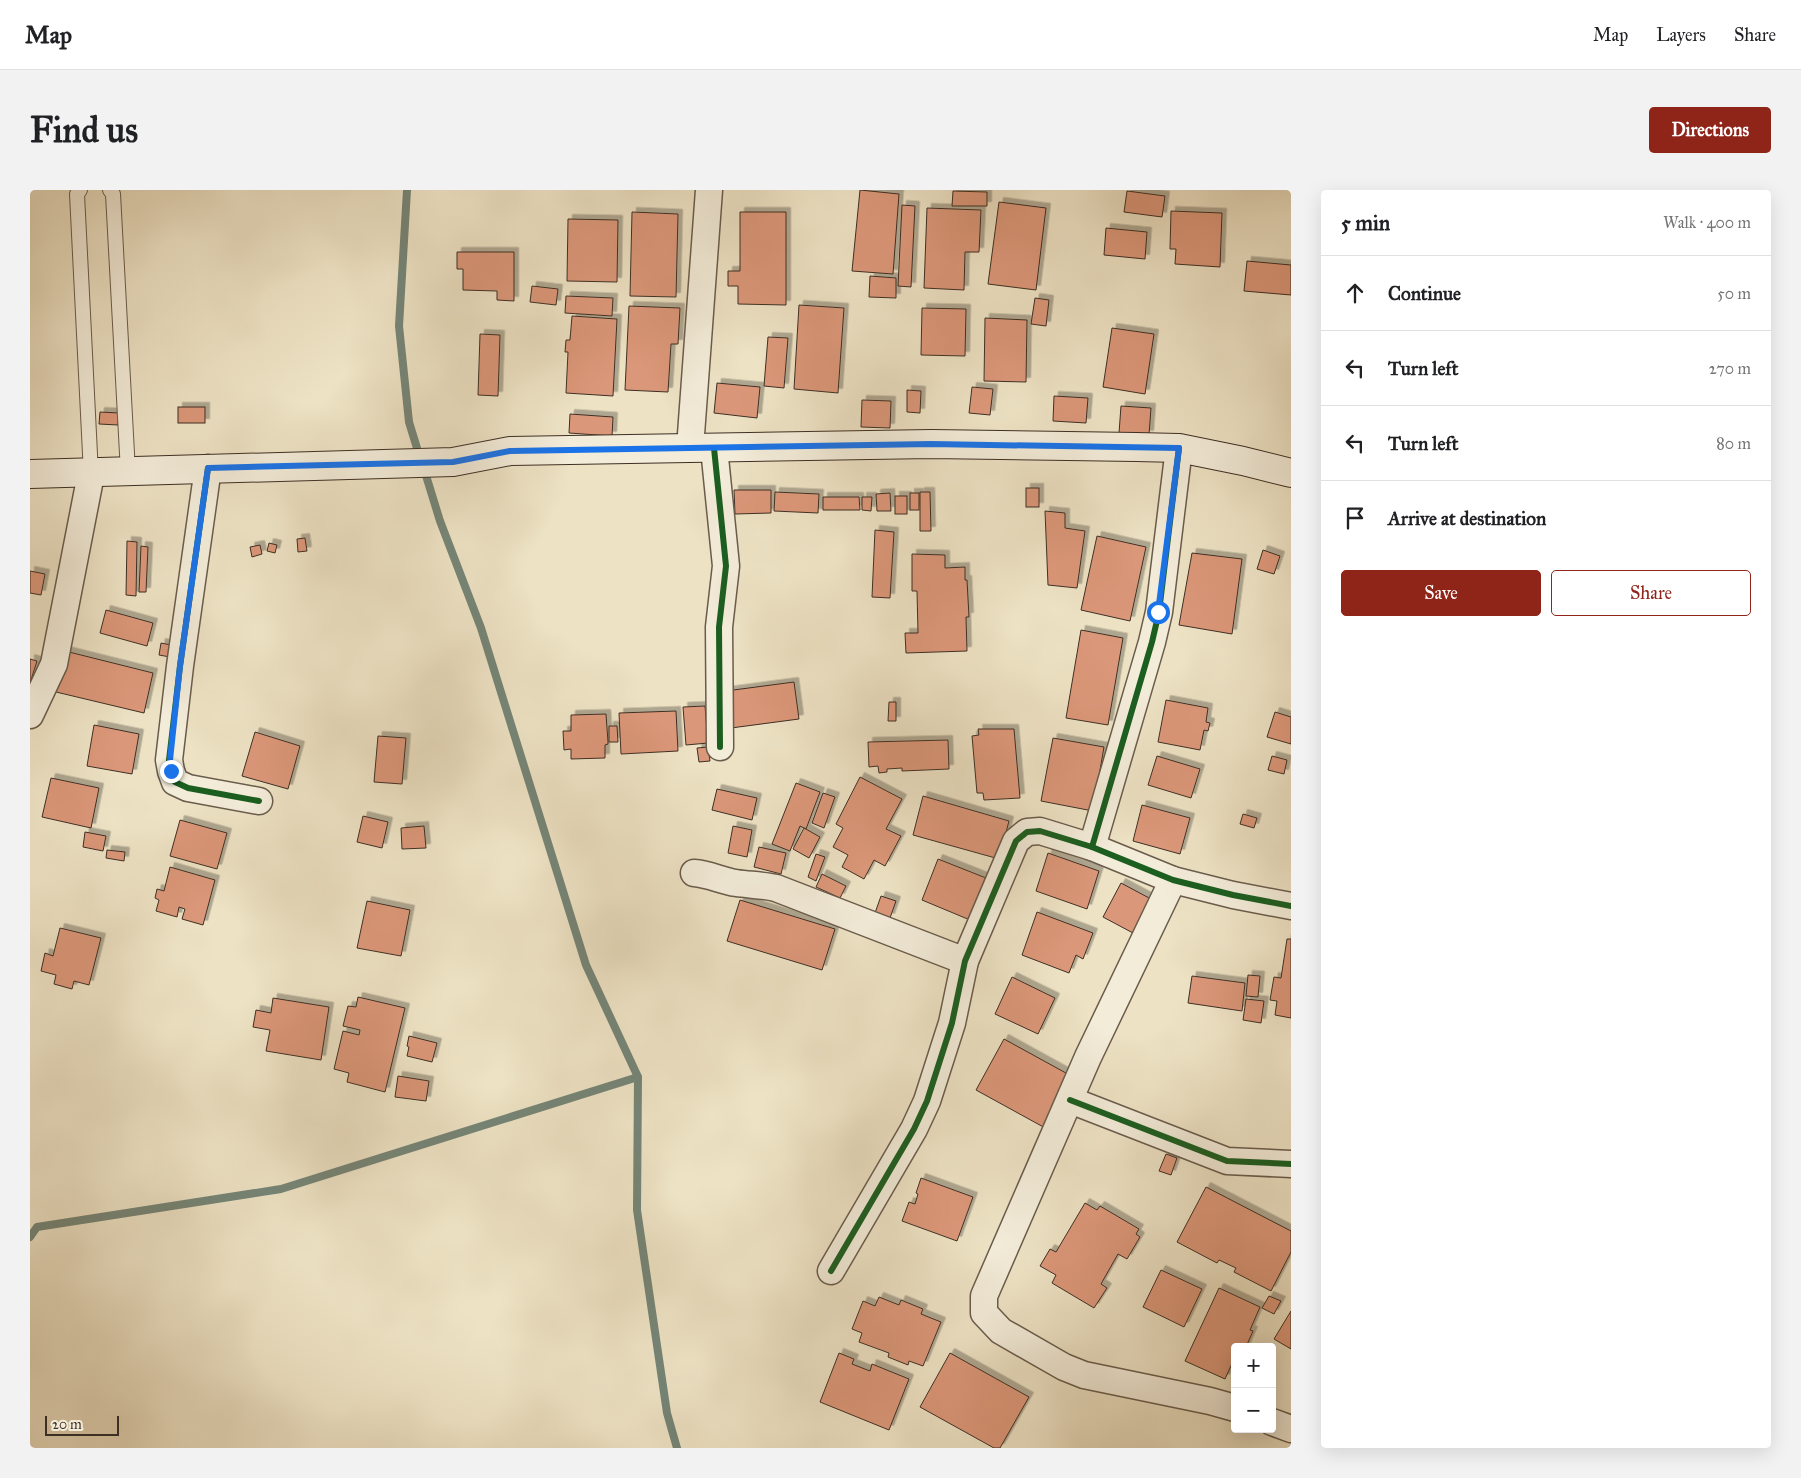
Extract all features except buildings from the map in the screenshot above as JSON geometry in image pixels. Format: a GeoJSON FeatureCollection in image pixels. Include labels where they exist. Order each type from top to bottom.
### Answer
{"type":"FeatureCollection","features":[{"type":"Feature","properties":{"kind":"main road"},"geometry":{"type":"LineString","coordinates":[[30,474],[91,474],[208,468],[453,462],[510,451],[931,444],[1179,448],[1291,473]]}},
{"type":"Feature","properties":{"kind":"street"},"geometry":{"type":"LineString","coordinates":[[709,190],[702,448],[726,566],[719,627],[720,747]]}},
{"type":"Feature","properties":{"kind":"street"},"geometry":{"type":"LineString","coordinates":[[1092,847],[1155,627],[1179,448]]}},
{"type":"Feature","properties":{"kind":"street"},"geometry":{"type":"LineString","coordinates":[[208,468],[180,666],[170,760],[171,771],[175,782],[188,788],[258,801]]}},
{"type":"Feature","properties":{"kind":"street"},"geometry":{"type":"LineString","coordinates":[[30,716],[54,664],[91,474]]}},
{"type":"Feature","properties":{"kind":"street"},"geometry":{"type":"LineString","coordinates":[[831,1271],[914,1129],[927,1100],[952,1023],[965,961],[1016,841],[1027,832],[1040,831],[1092,847],[1173,880],[1233,895],[1291,906]]}},
{"type":"Feature","properties":{"kind":"street"},"geometry":{"type":"LineString","coordinates":[[694,873],[735,883],[776,888],[965,961]]}},
{"type":"Feature","properties":{"kind":"street"},"geometry":{"type":"LineString","coordinates":[[1173,880],[1088,1057],[984,1296],[984,1313],[1001,1331],[1064,1367],[1084,1375],[1231,1407]]}},
{"type":"Feature","properties":{"kind":"street"},"geometry":{"type":"LineString","coordinates":[[1070,1100],[1227,1161],[1291,1164]]}},
{"type":"Feature","properties":{"kind":"street"},"geometry":{"type":"LineString","coordinates":[[1276,1424],[1291,1430]]}},
{"type":"Feature","properties":{"kind":"lane"},"geometry":{"type":"LineString","coordinates":[[80,190],[77,194],[91,474]]}},
{"type":"Feature","properties":{"kind":"lane"},"geometry":{"type":"LineString","coordinates":[[110,190],[113,194],[128,472]]}},
{"type":"Feature","properties":{"kind":"waterway"},"geometry":{"type":"LineString","coordinates":[[407,190],[399,326],[409,422],[420,458]]}},
{"type":"Feature","properties":{"kind":"waterway"},"geometry":{"type":"LineString","coordinates":[[424,469],[440,521],[481,628],[586,965],[638,1077],[637,1210],[667,1413],[677,1448]]}},
{"type":"Feature","properties":{"kind":"waterway"},"geometry":{"type":"LineString","coordinates":[[30,1237],[37,1227],[281,1189],[638,1077]]}},
{"type":"Feature","properties":{"kind":"cycle path"},"geometry":{"type":"LineString","coordinates":[[714,448],[726,566],[719,627],[720,747]]}},
{"type":"Feature","properties":{"kind":"cycle path"},"geometry":{"type":"LineString","coordinates":[[1092,847],[1159,612],[1179,448]]}},
{"type":"Feature","properties":{"kind":"cycle path"},"geometry":{"type":"LineString","coordinates":[[208,468],[180,666],[169,760],[175,782],[188,788],[259,801]]}},
{"type":"Feature","properties":{"kind":"cycle path"},"geometry":{"type":"LineString","coordinates":[[831,1271],[914,1129],[927,1101],[952,1023],[965,961],[1016,841],[1027,832],[1040,831],[1092,847],[1173,880],[1233,895],[1291,906]]}},
{"type":"Feature","properties":{"kind":"cycle path"},"geometry":{"type":"LineString","coordinates":[[1070,1100],[1227,1161],[1291,1164]]}},
{"type":"Feature","properties":{"kind":"route"},"geometry":{"type":"LineString","coordinates":[[171,771],[170,760],[180,666],[208,468],[453,462],[510,451],[931,444],[1179,448],[1158,612]]}}]}
